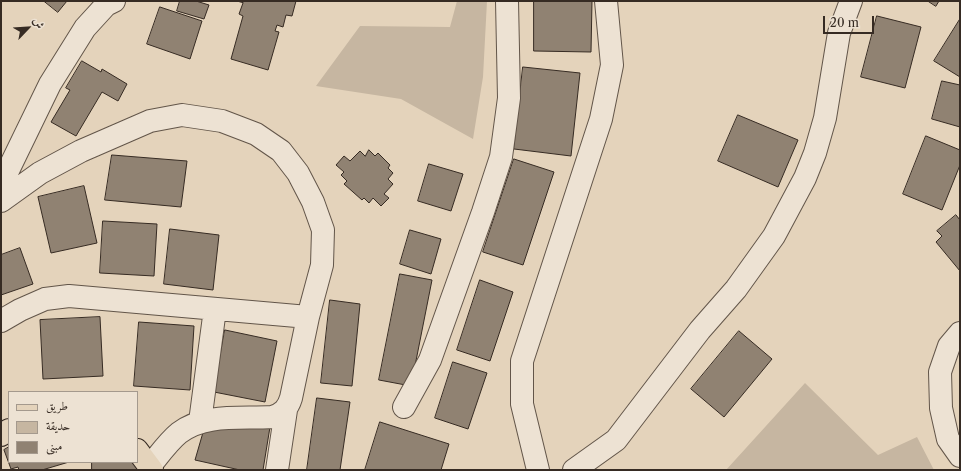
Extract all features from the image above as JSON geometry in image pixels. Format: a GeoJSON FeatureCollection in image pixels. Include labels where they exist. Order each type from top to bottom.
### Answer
{"type":"FeatureCollection","features":[{"type":"Feature","properties":{"kind":"street"},"geometry":{"type":"LineString","coordinates":[[1,185],[50,84],[85,28],[106,5],[114,1]]}},
{"type":"Feature","properties":{"kind":"street"},"geometry":{"type":"LineString","coordinates":[[404,407],[430,360],[481,219],[501,157],[509,98],[507,1]]}},
{"type":"Feature","properties":{"kind":"street"},"geometry":{"type":"LineString","coordinates":[[538,470],[522,404],[522,361],[601,119],[612,65],[606,1]]}},
{"type":"Feature","properties":{"kind":"street"},"geometry":{"type":"LineString","coordinates":[[574,470],[616,440],[700,330],[736,289],[774,236],[805,178],[815,153],[825,118],[839,33],[851,1]]}},
{"type":"Feature","properties":{"kind":"street"},"geometry":{"type":"LineString","coordinates":[[1,201],[40,173],[81,151],[150,121],[182,115],[222,121],[256,134],[281,151],[298,173],[313,202],[323,230],[322,265],[308,317],[291,398],[286,410],[277,470]]}},
{"type":"Feature","properties":{"kind":"street"},"geometry":{"type":"LineString","coordinates":[[1,322],[20,310],[45,299],[69,296],[308,317]]}},
{"type":"Feature","properties":{"kind":"street"},"geometry":{"type":"LineString","coordinates":[[200,422],[215,309]]}},
{"type":"Feature","properties":{"kind":"street"},"geometry":{"type":"LineString","coordinates":[[960,333],[949,346],[940,372],[941,408],[948,439],[960,456]]}},
{"type":"Feature","properties":{"kind":"street"},"geometry":{"type":"LineString","coordinates":[[146,462],[178,434],[188,427],[200,422],[216,419],[272,417],[277,416],[286,410]]}},
{"type":"Feature","properties":{"kind":"green space"},"geometry":{"type":"Polygon","coordinates":[[[457,1],[487,1],[483,77],[473,139],[401,99],[316,86],[360,26],[450,27],[457,1]]]}},
{"type":"Feature","properties":{"kind":"green space"},"geometry":{"type":"Polygon","coordinates":[[[805,383],[878,455],[917,437],[934,470],[726,470],[805,383]]]}},
{"type":"Feature","properties":{"kind":"building"},"geometry":{"type":"Polygon","coordinates":[[[44,1],[67,1],[58,12],[44,1]]]}},
{"type":"Feature","properties":{"kind":"building"},"geometry":{"type":"Polygon","coordinates":[[[180,1],[196,1],[209,5],[204,19],[177,11],[180,1]]]}},
{"type":"Feature","properties":{"kind":"building"},"geometry":{"type":"Polygon","coordinates":[[[237,1],[296,1],[292,16],[286,15],[283,27],[277,25],[275,31],[279,32],[268,70],[231,59],[243,16],[239,14],[243,3],[237,1]]]}},
{"type":"Feature","properties":{"kind":"building"},"geometry":{"type":"Polygon","coordinates":[[[534,1],[592,1],[591,52],[534,51],[534,1]]]}},
{"type":"Feature","properties":{"kind":"building"},"geometry":{"type":"Polygon","coordinates":[[[928,1],[939,1],[936,6],[928,1]]]}},
{"type":"Feature","properties":{"kind":"building"},"geometry":{"type":"Polygon","coordinates":[[[160,7],[202,21],[190,59],[147,44],[160,7]]]}},
{"type":"Feature","properties":{"kind":"building"},"geometry":{"type":"Polygon","coordinates":[[[877,16],[921,27],[905,88],[861,77],[877,16]]]}},
{"type":"Feature","properties":{"kind":"building"},"geometry":{"type":"Polygon","coordinates":[[[960,19],[960,77],[934,61],[960,19]]]}},
{"type":"Feature","properties":{"kind":"building"},"geometry":{"type":"Polygon","coordinates":[[[82,61],[101,72],[102,69],[127,84],[118,101],[102,92],[76,136],[51,122],[70,90],[66,88],[82,61]]]}},
{"type":"Feature","properties":{"kind":"building"},"geometry":{"type":"Polygon","coordinates":[[[523,67],[580,73],[571,156],[514,149],[523,67]]]}},
{"type":"Feature","properties":{"kind":"building"},"geometry":{"type":"Polygon","coordinates":[[[942,81],[960,85],[960,127],[932,119],[942,81]]]}},
{"type":"Feature","properties":{"kind":"building"},"geometry":{"type":"Polygon","coordinates":[[[738,115],[798,140],[778,187],[718,161],[738,115]]]}},
{"type":"Feature","properties":{"kind":"building"},"geometry":{"type":"Polygon","coordinates":[[[926,136],[960,150],[960,165],[942,210],[903,194],[926,136]]]}},
{"type":"Feature","properties":{"kind":"building"},"geometry":{"type":"Polygon","coordinates":[[[369,150],[375,156],[378,153],[390,165],[388,168],[393,173],[388,179],[393,184],[384,194],[389,198],[381,206],[373,198],[369,203],[364,198],[362,200],[344,184],[347,181],[341,175],[344,172],[336,165],[344,156],[350,161],[360,151],[365,156],[369,150]]]}},
{"type":"Feature","properties":{"kind":"building"},"geometry":{"type":"Polygon","coordinates":[[[112,155],[187,161],[181,207],[105,200],[112,155]]]}},
{"type":"Feature","properties":{"kind":"building"},"geometry":{"type":"Polygon","coordinates":[[[514,159],[554,172],[523,265],[483,252],[514,159]]]}},
{"type":"Feature","properties":{"kind":"building"},"geometry":{"type":"Polygon","coordinates":[[[429,164],[463,174],[451,211],[418,201],[429,164]]]}},
{"type":"Feature","properties":{"kind":"building"},"geometry":{"type":"Polygon","coordinates":[[[84,186],[97,243],[51,253],[38,197],[84,186]]]}},
{"type":"Feature","properties":{"kind":"building"},"geometry":{"type":"Polygon","coordinates":[[[956,215],[960,220],[960,271],[936,242],[942,236],[937,231],[956,215]]]}},
{"type":"Feature","properties":{"kind":"building"},"geometry":{"type":"Polygon","coordinates":[[[103,221],[157,224],[154,276],[100,273],[103,221]]]}},
{"type":"Feature","properties":{"kind":"building"},"geometry":{"type":"Polygon","coordinates":[[[170,229],[219,235],[213,290],[164,284],[170,229]]]}},
{"type":"Feature","properties":{"kind":"building"},"geometry":{"type":"Polygon","coordinates":[[[410,230],[441,239],[431,274],[400,264],[410,230]]]}},
{"type":"Feature","properties":{"kind":"building"},"geometry":{"type":"Polygon","coordinates":[[[20,248],[33,284],[1,295],[1,255],[20,248]]]}},
{"type":"Feature","properties":{"kind":"building"},"geometry":{"type":"Polygon","coordinates":[[[400,274],[432,280],[411,386],[379,380],[400,274]]]}},
{"type":"Feature","properties":{"kind":"building"},"geometry":{"type":"Polygon","coordinates":[[[480,280],[513,292],[490,361],[457,350],[480,280]]]}},
{"type":"Feature","properties":{"kind":"building"},"geometry":{"type":"Polygon","coordinates":[[[330,300],[360,304],[352,386],[321,383],[330,300]]]}},
{"type":"Feature","properties":{"kind":"building"},"geometry":{"type":"Polygon","coordinates":[[[100,317],[103,376],[43,379],[40,320],[100,317]]]}},
{"type":"Feature","properties":{"kind":"building"},"geometry":{"type":"Polygon","coordinates":[[[139,322],[194,326],[190,390],[134,386],[139,322]]]}},
{"type":"Feature","properties":{"kind":"building"},"geometry":{"type":"Polygon","coordinates":[[[225,330],[277,341],[265,402],[214,392],[225,330]]]}},
{"type":"Feature","properties":{"kind":"building"},"geometry":{"type":"Polygon","coordinates":[[[739,331],[772,359],[724,417],[691,389],[739,331]]]}},
{"type":"Feature","properties":{"kind":"building"},"geometry":{"type":"Polygon","coordinates":[[[453,362],[487,373],[468,429],[435,418],[453,362]]]}},
{"type":"Feature","properties":{"kind":"building"},"geometry":{"type":"Polygon","coordinates":[[[317,398],[350,402],[340,470],[307,470],[317,398]]]}},
{"type":"Feature","properties":{"kind":"building"},"geometry":{"type":"Polygon","coordinates":[[[380,422],[449,444],[441,470],[365,470],[380,422]]]}},
{"type":"Feature","properties":{"kind":"building"},"geometry":{"type":"Polygon","coordinates":[[[270,427],[263,470],[240,470],[195,460],[204,429],[270,427]]]}},
{"type":"Feature","properties":{"kind":"building"},"geometry":{"type":"Polygon","coordinates":[[[8,448],[8,461],[4,450],[8,448]]]}},
{"type":"Feature","properties":{"kind":"building"},"geometry":{"type":"Polygon","coordinates":[[[9,463],[66,463],[42,470],[19,470],[18,467],[11,469],[9,463]]]}},
{"type":"Feature","properties":{"kind":"building"},"geometry":{"type":"Polygon","coordinates":[[[92,463],[135,463],[140,470],[92,470],[92,463]]]}}]}
